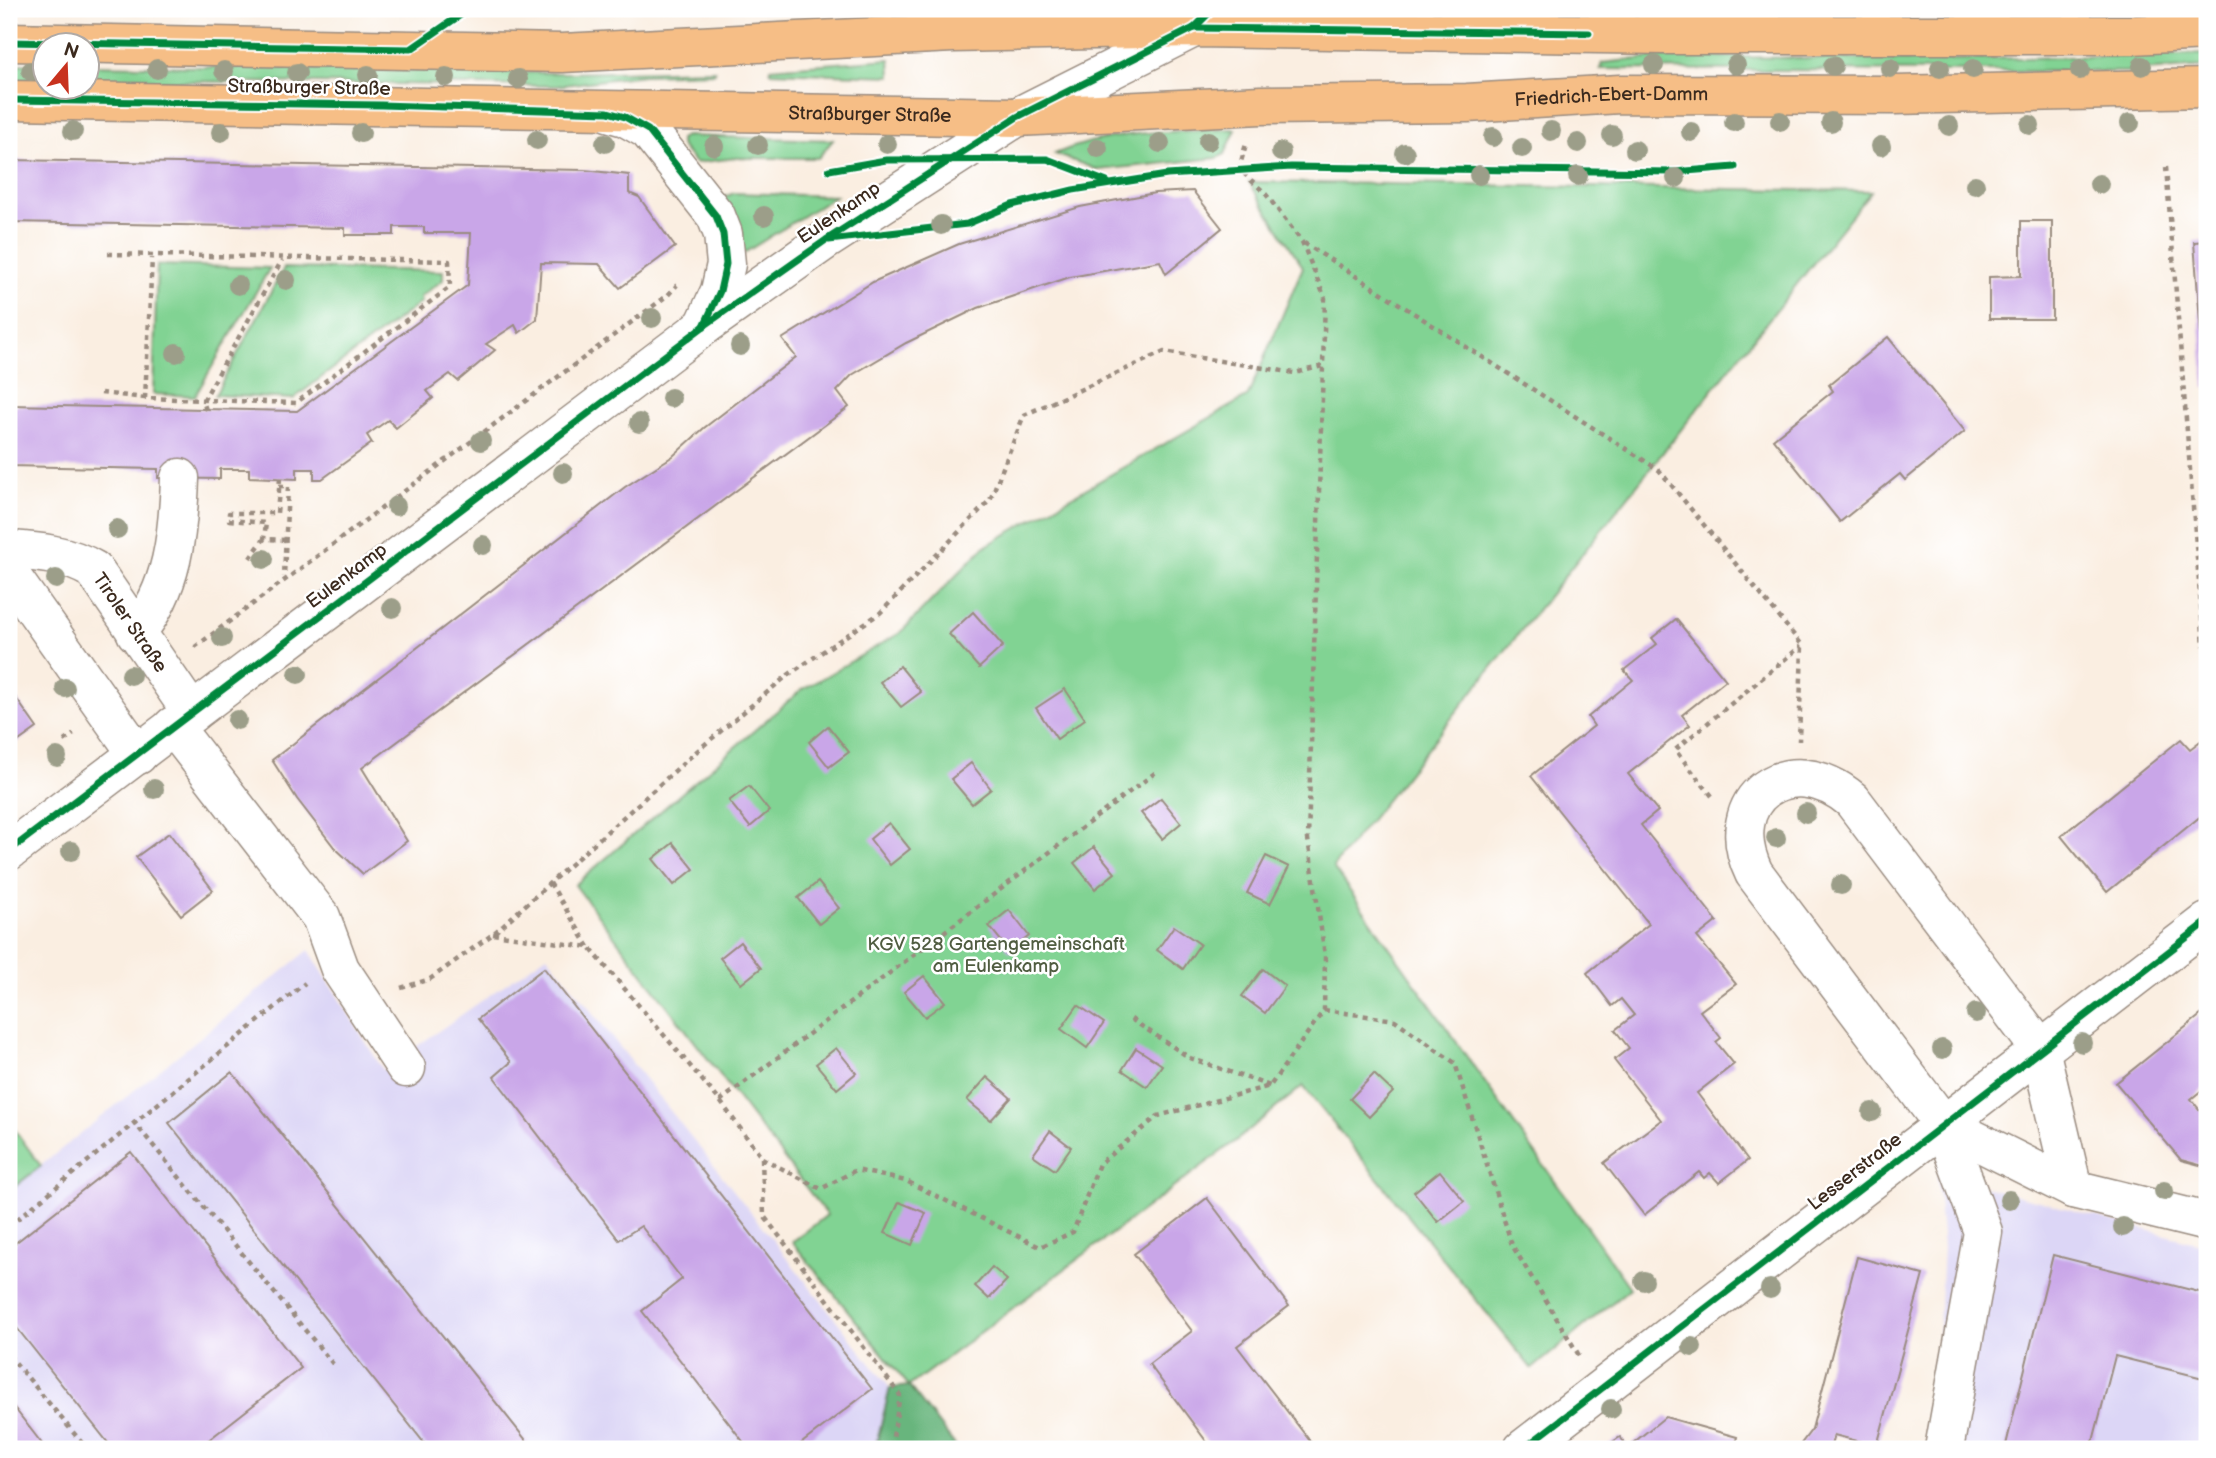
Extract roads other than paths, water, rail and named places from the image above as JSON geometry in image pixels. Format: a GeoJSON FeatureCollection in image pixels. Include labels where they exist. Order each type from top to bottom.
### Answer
{"type":"FeatureCollection","features":[{"type":"Feature","properties":{"kind":"main road"},"geometry":{"type":"LineString","coordinates":[[9,42],[562,53],[1204,18],[1410,19],[1720,35],[2132,35],[2207,31]]}},
{"type":"Feature","properties":{"kind":"main road","name":"Friedrich-Ebert-Damm"},"geometry":{"type":"LineString","coordinates":[[1017,117],[1261,105],[1467,103],[1620,94],[1895,95],[2207,88]]}},
{"type":"Feature","properties":{"kind":"main road","name":"Straßburger Straße"},"geometry":{"type":"LineString","coordinates":[[9,100],[1017,117]]}},
{"type":"Feature","properties":{"kind":"street","name":"Eulenkamp"},"geometry":{"type":"LineString","coordinates":[[9,851],[704,326],[886,201],[1017,117],[1204,18]]}},
{"type":"Feature","properties":{"kind":"street","name":"Eulenkamp"},"geometry":{"type":"LineString","coordinates":[[608,112],[625,117],[648,130],[716,216],[723,234],[726,264],[720,292],[704,326]]}},
{"type":"Feature","properties":{"kind":"street"},"geometry":{"type":"LineString","coordinates":[[136,633],[150,616],[168,575],[177,534],[180,478]]}},
{"type":"Feature","properties":{"kind":"street","name":"Tiroler Straße"},"geometry":{"type":"LineString","coordinates":[[9,550],[53,554],[82,563],[93,570],[136,633],[183,719]]}},
{"type":"Feature","properties":{"kind":"street"},"geometry":{"type":"LineString","coordinates":[[9,573],[138,755]]}},
{"type":"Feature","properties":{"kind":"street"},"geometry":{"type":"LineString","coordinates":[[183,719],[321,917],[340,969],[406,1068]]}},
{"type":"Feature","properties":{"kind":"street"},"geometry":{"type":"LineString","coordinates":[[1944,1449],[1983,1232],[1943,1124],[1754,873],[1744,848],[1743,833],[1747,816],[1762,793],[1783,780],[1797,777],[1824,781],[1852,800],[2040,1049],[2073,1189]]}},
{"type":"Feature","properties":{"kind":"street","name":"Lesserstraße"},"geometry":{"type":"LineString","coordinates":[[1523,1449],[2207,922]]}},
{"type":"Feature","properties":{"kind":"street"},"geometry":{"type":"LineString","coordinates":[[1943,1124],[2073,1189],[2207,1222]]}},
{"type":"Feature","properties":{"kind":"park label","name":"KGV 528 Gartengemeinschaft am Eulenkamp"},"geometry":{"type":"Point","coordinates":[996,955]}}]}
